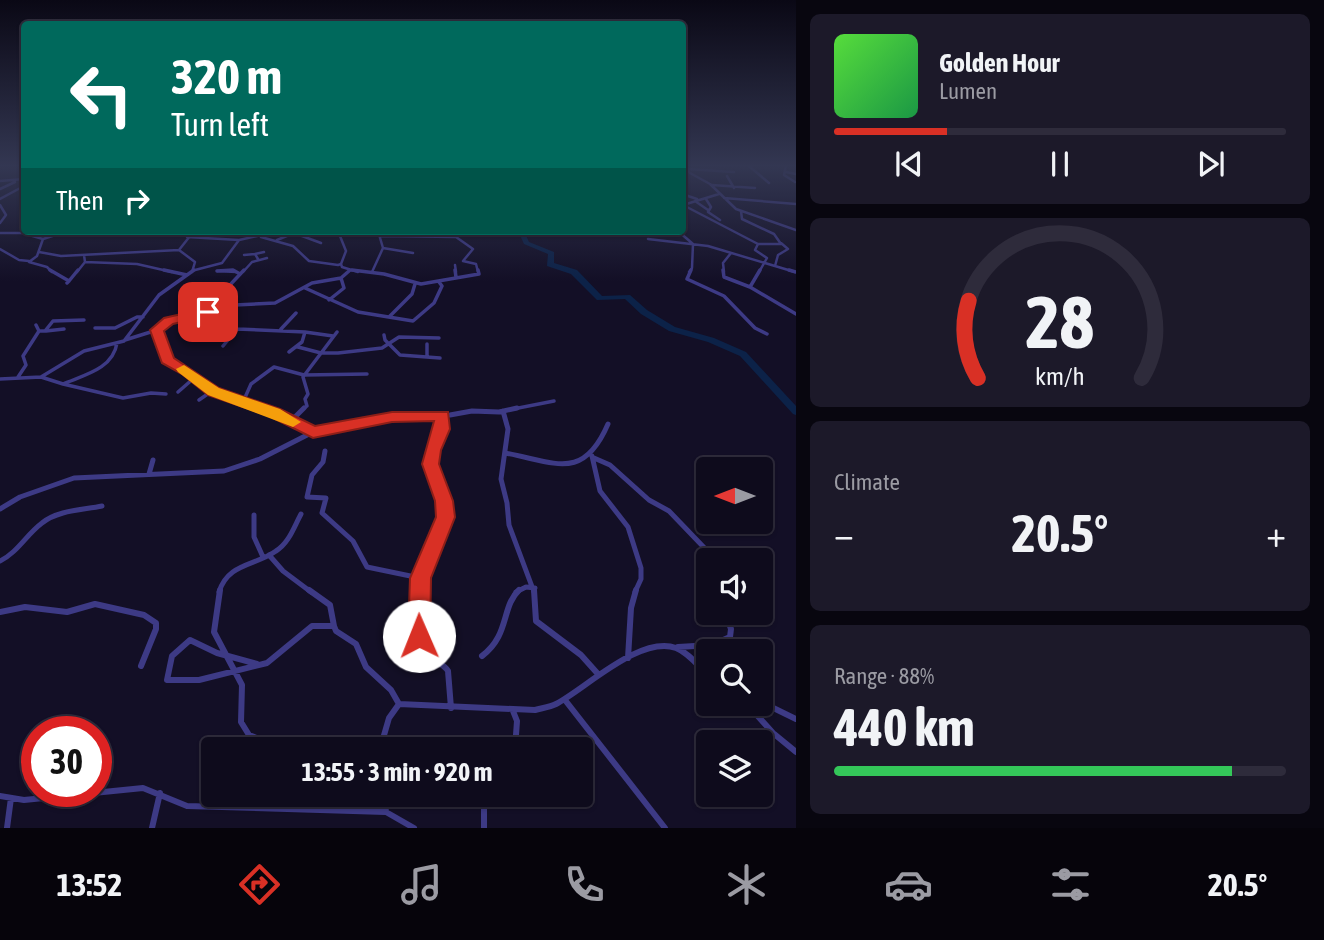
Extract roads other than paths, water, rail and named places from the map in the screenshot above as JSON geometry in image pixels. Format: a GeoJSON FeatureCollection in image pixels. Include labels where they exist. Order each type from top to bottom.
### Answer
{"type":"FeatureCollection","features":[{"type":"Feature","properties":{"kind":"street"},"geometry":{"type":"LineString","coordinates":[[700,204],[720,220]]}},
{"type":"Feature","properties":{"kind":"street"},"geometry":{"type":"LineString","coordinates":[[708,204],[708,210]]}},
{"type":"Feature","properties":{"kind":"street"},"geometry":{"type":"LineString","coordinates":[[731,204],[741,211],[796,230]]}},
{"type":"Feature","properties":{"kind":"street"},"geometry":{"type":"LineString","coordinates":[[0,205],[6,215],[0,223]]}},
{"type":"Feature","properties":{"kind":"street"},"geometry":{"type":"LineString","coordinates":[[686,207],[758,244],[779,246],[781,243]]}},
{"type":"Feature","properties":{"kind":"street"},"geometry":{"type":"LineString","coordinates":[[741,211],[742,219],[774,234],[788,249],[778,255],[775,266]]}},
{"type":"Feature","properties":{"kind":"street"},"geometry":{"type":"LineString","coordinates":[[0,233],[21,233]]}},
{"type":"Feature","properties":{"kind":"street"},"geometry":{"type":"LineString","coordinates":[[29,235],[43,239],[56,235]]}},
{"type":"Feature","properties":{"kind":"street"},"geometry":{"type":"LineString","coordinates":[[179,250],[189,235]]}},
{"type":"Feature","properties":{"kind":"street"},"geometry":{"type":"LineString","coordinates":[[187,237],[239,240],[267,235]]}},
{"type":"Feature","properties":{"kind":"street"},"geometry":{"type":"LineString","coordinates":[[277,240],[284,235]]}},
{"type":"Feature","properties":{"kind":"street"},"geometry":{"type":"LineString","coordinates":[[309,235],[321,243]]}},
{"type":"Feature","properties":{"kind":"street"},"geometry":{"type":"LineString","coordinates":[[339,235],[346,251],[341,264]]}},
{"type":"Feature","properties":{"kind":"street"},"geometry":{"type":"LineString","coordinates":[[372,272],[383,248],[380,235]]}},
{"type":"Feature","properties":{"kind":"street"},"geometry":{"type":"LineString","coordinates":[[341,264],[350,271],[372,272],[415,284],[479,274],[476,264],[463,261],[474,249],[459,238],[411,235]]}},
{"type":"Feature","properties":{"kind":"street"},"geometry":{"type":"LineString","coordinates":[[683,235],[693,244]]}},
{"type":"Feature","properties":{"kind":"street"},"geometry":{"type":"LineString","coordinates":[[261,237],[299,249],[309,261],[334,266],[341,264]]}},
{"type":"Feature","properties":{"kind":"street"},"geometry":{"type":"LineString","coordinates":[[29,261],[39,252],[43,239]]}},
{"type":"Feature","properties":{"kind":"street"},"geometry":{"type":"LineString","coordinates":[[648,239],[693,244],[796,272]]}},
{"type":"Feature","properties":{"kind":"street"},"geometry":{"type":"LineString","coordinates":[[124,341],[159,295],[194,270],[222,263],[239,240]]}},
{"type":"Feature","properties":{"kind":"street"},"geometry":{"type":"LineString","coordinates":[[693,244],[692,268],[686,276],[687,279],[724,296],[755,328],[767,334]]}},
{"type":"Feature","properties":{"kind":"street"},"geometry":{"type":"LineString","coordinates":[[750,287],[767,257],[754,249],[758,244]]}},
{"type":"Feature","properties":{"kind":"street"},"geometry":{"type":"LineString","coordinates":[[0,248],[7,250],[14,259],[47,267],[68,282],[85,262],[84,255]]}},
{"type":"Feature","properties":{"kind":"street"},"geometry":{"type":"LineString","coordinates":[[383,248],[413,253]]}},
{"type":"Feature","properties":{"kind":"street"},"geometry":{"type":"LineString","coordinates":[[39,252],[61,256],[137,250],[179,250],[194,259],[194,270]]}},
{"type":"Feature","properties":{"kind":"street"},"geometry":{"type":"LineString","coordinates":[[178,318],[229,286],[264,252]]}},
{"type":"Feature","properties":{"kind":"street"},"geometry":{"type":"LineString","coordinates":[[731,253],[723,263],[723,276],[750,287],[796,314]]}},
{"type":"Feature","properties":{"kind":"street"},"geometry":{"type":"LineString","coordinates":[[244,255],[267,258]]}},
{"type":"Feature","properties":{"kind":"street"},"geometry":{"type":"LineString","coordinates":[[47,267],[61,256]]}},
{"type":"Feature","properties":{"kind":"street"},"geometry":{"type":"LineString","coordinates":[[85,262],[137,264],[187,275]]}},
{"type":"Feature","properties":{"kind":"street"},"geometry":{"type":"LineString","coordinates":[[455,265],[456,276]]}},
{"type":"Feature","properties":{"kind":"street"},"geometry":{"type":"LineString","coordinates":[[217,271],[233,270],[240,274]]}},
{"type":"Feature","properties":{"kind":"street"},"geometry":{"type":"LineString","coordinates":[[41,377],[67,359],[88,349],[157,330],[167,321],[234,305],[275,303],[315,283],[341,278],[350,271]]}},
{"type":"Feature","properties":{"kind":"street"},"geometry":{"type":"LineString","coordinates":[[329,300],[344,288],[341,278]]}},
{"type":"Feature","properties":{"kind":"street"},"geometry":{"type":"LineString","coordinates":[[304,288],[358,312],[416,320],[438,298],[442,286],[439,282]]}},
{"type":"Feature","properties":{"kind":"street"},"geometry":{"type":"LineString","coordinates":[[388,317],[409,298],[415,284]]}},
{"type":"Feature","properties":{"kind":"street"},"geometry":{"type":"LineString","coordinates":[[280,330],[296,313]]}},
{"type":"Feature","properties":{"kind":"street"},"geometry":{"type":"LineString","coordinates":[[95,328],[115,328],[137,317],[143,317]]}},
{"type":"Feature","properties":{"kind":"street"},"geometry":{"type":"LineString","coordinates":[[178,318],[237,329],[335,334],[304,374],[307,406],[291,421]]}},
{"type":"Feature","properties":{"kind":"street"},"geometry":{"type":"LineString","coordinates":[[45,331],[53,321],[84,320]]}},
{"type":"Feature","properties":{"kind":"street"},"geometry":{"type":"LineString","coordinates":[[36,325],[39,331]]}},
{"type":"Feature","properties":{"kind":"street"},"geometry":{"type":"LineString","coordinates":[[39,331],[64,329]]}},
{"type":"Feature","properties":{"kind":"street"},"geometry":{"type":"LineString","coordinates":[[223,346],[237,329]]}},
{"type":"Feature","properties":{"kind":"street"},"geometry":{"type":"LineString","coordinates":[[157,330],[164,344],[167,360],[212,391],[313,432]]}},
{"type":"Feature","properties":{"kind":"street"},"geometry":{"type":"LineString","coordinates":[[18,378],[26,365],[23,356],[39,331]]}},
{"type":"Feature","properties":{"kind":"street"},"geometry":{"type":"LineString","coordinates":[[289,352],[303,342],[305,332]]}},
{"type":"Feature","properties":{"kind":"street"},"geometry":{"type":"LineString","coordinates":[[384,335],[386,341],[392,344],[400,355],[440,358]]}},
{"type":"Feature","properties":{"kind":"street"},"geometry":{"type":"LineString","coordinates":[[297,347],[321,353],[369,351],[392,344],[398,337],[439,338]]}},
{"type":"Feature","properties":{"kind":"street"},"geometry":{"type":"LineString","coordinates":[[63,384],[106,366],[116,350],[117,343]]}},
{"type":"Feature","properties":{"kind":"street"},"geometry":{"type":"LineString","coordinates":[[426,344],[427,357]]}},
{"type":"Feature","properties":{"kind":"street"},"geometry":{"type":"LineString","coordinates":[[243,402],[251,384],[274,367],[304,374],[367,374]]}},
{"type":"Feature","properties":{"kind":"street"},"geometry":{"type":"LineString","coordinates":[[0,379],[41,377],[73,389],[97,391],[125,399],[152,391],[166,394]]}},
{"type":"Feature","properties":{"kind":"street"},"geometry":{"type":"LineString","coordinates":[[178,392],[194,378]]}},
{"type":"Feature","properties":{"kind":"street"},"geometry":{"type":"LineString","coordinates":[[199,400],[212,391]]}},
{"type":"Feature","properties":{"kind":"street"},"geometry":{"type":"LineString","coordinates":[[0,509],[20,497],[74,478],[233,469],[313,432],[392,417],[503,411],[554,401]]}},
{"type":"Feature","properties":{"kind":"street"},"geometry":{"type":"LineString","coordinates":[[503,411],[508,424],[505,453],[499,463],[508,506],[508,521],[536,588],[536,621],[581,655],[598,674]]}},
{"type":"Feature","properties":{"kind":"street"},"geometry":{"type":"LineString","coordinates":[[442,415],[442,429],[430,464],[444,501],[446,517],[420,578],[419,636],[427,656],[445,666],[448,671],[451,708]]}},
{"type":"Feature","properties":{"kind":"street"},"geometry":{"type":"LineString","coordinates":[[608,424],[593,457],[600,491],[628,527],[641,568],[641,579],[631,608],[628,658]]}},
{"type":"Feature","properties":{"kind":"street"},"geometry":{"type":"LineString","coordinates":[[325,451],[323,462],[312,475],[307,497],[326,498],[322,513],[353,541],[367,567],[420,578]]}},
{"type":"Feature","properties":{"kind":"street"},"geometry":{"type":"LineString","coordinates":[[505,453],[562,465],[593,457],[610,465],[656,505],[669,511],[704,548]]}},
{"type":"Feature","properties":{"kind":"street"},"geometry":{"type":"LineString","coordinates":[[149,474],[153,460]]}},
{"type":"Feature","properties":{"kind":"street"},"geometry":{"type":"LineString","coordinates":[[0,561],[15,554],[37,527],[51,517],[102,506]]}},
{"type":"Feature","properties":{"kind":"street"},"geometry":{"type":"LineString","coordinates":[[254,737],[249,735],[241,722],[244,705],[237,672],[216,642],[212,630],[220,587],[228,574],[281,547],[301,514]]}},
{"type":"Feature","properties":{"kind":"street"},"geometry":{"type":"LineString","coordinates":[[254,515],[254,537],[266,556],[330,605],[336,631],[356,643],[366,667],[391,690],[399,704]]}},
{"type":"Feature","properties":{"kind":"street"},"geometry":{"type":"LineString","coordinates":[[482,656],[492,650],[504,633],[516,591],[519,588],[536,588]]}},
{"type":"Feature","properties":{"kind":"street"},"geometry":{"type":"LineString","coordinates":[[0,612],[26,607],[67,612],[95,604],[144,614],[156,623],[158,628],[153,645],[141,666]]}},
{"type":"Feature","properties":{"kind":"street"},"geometry":{"type":"LineString","coordinates":[[399,704],[535,710],[565,700],[598,674],[628,658],[657,648],[703,646],[725,640],[730,637],[729,625]]}},
{"type":"Feature","properties":{"kind":"street"},"geometry":{"type":"LineString","coordinates":[[257,664],[244,656],[229,657],[190,640],[180,645],[167,663],[167,680],[189,681],[237,672],[271,661],[312,626],[334,626]]}},
{"type":"Feature","properties":{"kind":"street"},"geometry":{"type":"LineString","coordinates":[[673,648],[684,652],[696,664]]}},
{"type":"Feature","properties":{"kind":"street"},"geometry":{"type":"LineString","coordinates":[[565,700],[665,828]]}},
{"type":"Feature","properties":{"kind":"street"},"geometry":{"type":"LineString","coordinates":[[383,737],[399,704]]}},
{"type":"Feature","properties":{"kind":"street"},"geometry":{"type":"LineString","coordinates":[[773,708],[796,719]]}},
{"type":"Feature","properties":{"kind":"street"},"geometry":{"type":"LineString","coordinates":[[513,711],[517,721],[516,737]]}},
{"type":"Feature","properties":{"kind":"street"},"geometry":{"type":"LineString","coordinates":[[758,716],[796,752]]}},
{"type":"Feature","properties":{"kind":"street"},"geometry":{"type":"LineString","coordinates":[[0,796],[42,799],[131,789],[160,793],[187,806],[386,812],[414,828]]}},
{"type":"Feature","properties":{"kind":"street"},"geometry":{"type":"LineString","coordinates":[[152,828],[160,793]]}},
{"type":"Feature","properties":{"kind":"street"},"geometry":{"type":"LineString","coordinates":[[7,828],[11,798]]}},
{"type":"Feature","properties":{"kind":"street"},"geometry":{"type":"LineString","coordinates":[[385,807],[386,812]]}},
{"type":"Feature","properties":{"kind":"street"},"geometry":{"type":"LineString","coordinates":[[484,807],[484,828]]}},
{"type":"Feature","properties":{"kind":"waterway"},"geometry":{"type":"LineString","coordinates":[[523,235],[526,243],[552,253],[550,264],[574,272],[600,298],[627,297],[644,312],[672,329],[711,340],[743,354],[796,412]]}}]}
